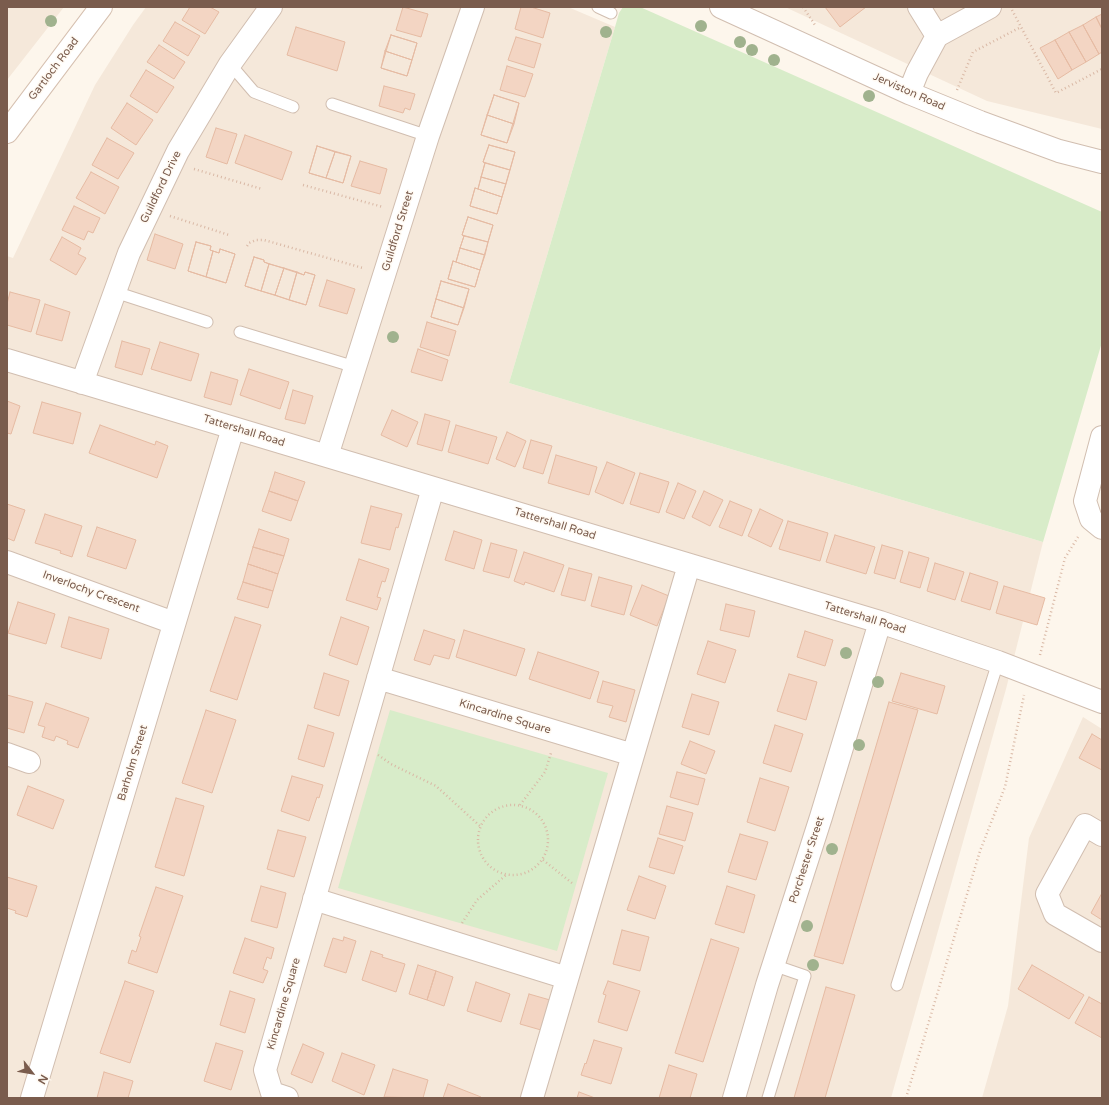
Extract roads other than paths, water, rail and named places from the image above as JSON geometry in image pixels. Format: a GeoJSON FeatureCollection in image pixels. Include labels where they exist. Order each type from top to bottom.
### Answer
{"type":"FeatureCollection","features":[{"type":"Feature","properties":{"kind":"street","name":"Gartloch Road"},"geometry":{"type":"LineString","coordinates":[[7,132],[100,7]]}},
{"type":"Feature","properties":{"kind":"street","name":"Guildford Drive"},"geometry":{"type":"LineString","coordinates":[[82,383],[129,253],[172,162],[230,64],[271,7]]}},
{"type":"Feature","properties":{"kind":"street","name":"Guildford Street"},"geometry":{"type":"LineString","coordinates":[[327,456],[428,136],[473,7]]}},
{"type":"Feature","properties":{"kind":"street","name":"Jerviston Road"},"geometry":{"type":"LineString","coordinates":[[721,7],[949,110],[1059,151],[1102,162]]}},
{"type":"Feature","properties":{"kind":"street"},"geometry":{"type":"LineString","coordinates":[[920,7],[937,36]]}},
{"type":"Feature","properties":{"kind":"street"},"geometry":{"type":"LineString","coordinates":[[909,93],[917,73],[937,36],[990,7]]}},
{"type":"Feature","properties":{"kind":"street","name":"Tattershall Road"},"geometry":{"type":"LineString","coordinates":[[7,360],[880,622],[998,662],[1101,702]]}},
{"type":"Feature","properties":{"kind":"street","name":"Barholm Street"},"geometry":{"type":"LineString","coordinates":[[32,1098],[233,428]]}},
{"type":"Feature","properties":{"kind":"street"},"geometry":{"type":"LineString","coordinates":[[1096,524],[1085,501],[1102,438]]}},
{"type":"Feature","properties":{"kind":"street","name":"Kincardine Square"},"geometry":{"type":"LineString","coordinates":[[287,1098],[272,1093],[265,1070],[433,488]]}},
{"type":"Feature","properties":{"kind":"street","name":"Inverlochy Crescent"},"geometry":{"type":"LineString","coordinates":[[7,562],[174,622]]}},
{"type":"Feature","properties":{"kind":"street"},"geometry":{"type":"LineString","coordinates":[[532,1098],[689,565]]}},
{"type":"Feature","properties":{"kind":"street","name":"Porchester Street"},"geometry":{"type":"LineString","coordinates":[[734,1098],[773,966],[880,622]]}},
{"type":"Feature","properties":{"kind":"street","name":"Kincardine Square"},"geometry":{"type":"LineString","coordinates":[[378,678],[633,755]]}},
{"type":"Feature","properties":{"kind":"street"},"geometry":{"type":"LineString","coordinates":[[7,754],[30,762]]}},
{"type":"Feature","properties":{"kind":"street"},"geometry":{"type":"LineString","coordinates":[[1102,835],[1085,825],[1047,894],[1055,914],[1102,941]]}},
{"type":"Feature","properties":{"kind":"street"},"geometry":{"type":"LineString","coordinates":[[314,899],[567,978]]}},
{"type":"Feature","properties":{"kind":"lane"},"geometry":{"type":"LineString","coordinates":[[598,7],[611,13]]}},
{"type":"Feature","properties":{"kind":"lane"},"geometry":{"type":"LineString","coordinates":[[230,64],[254,92],[293,107]]}},
{"type":"Feature","properties":{"kind":"lane"},"geometry":{"type":"LineString","coordinates":[[332,104],[428,136]]}},
{"type":"Feature","properties":{"kind":"lane"},"geometry":{"type":"LineString","coordinates":[[115,292],[207,322]]}},
{"type":"Feature","properties":{"kind":"lane"},"geometry":{"type":"LineString","coordinates":[[240,332],[355,367]]}},
{"type":"Feature","properties":{"kind":"lane"},"geometry":{"type":"LineString","coordinates":[[897,985],[998,662]]}},
{"type":"Feature","properties":{"kind":"lane"},"geometry":{"type":"LineString","coordinates":[[768,1098],[805,976],[773,966]]}}]}
